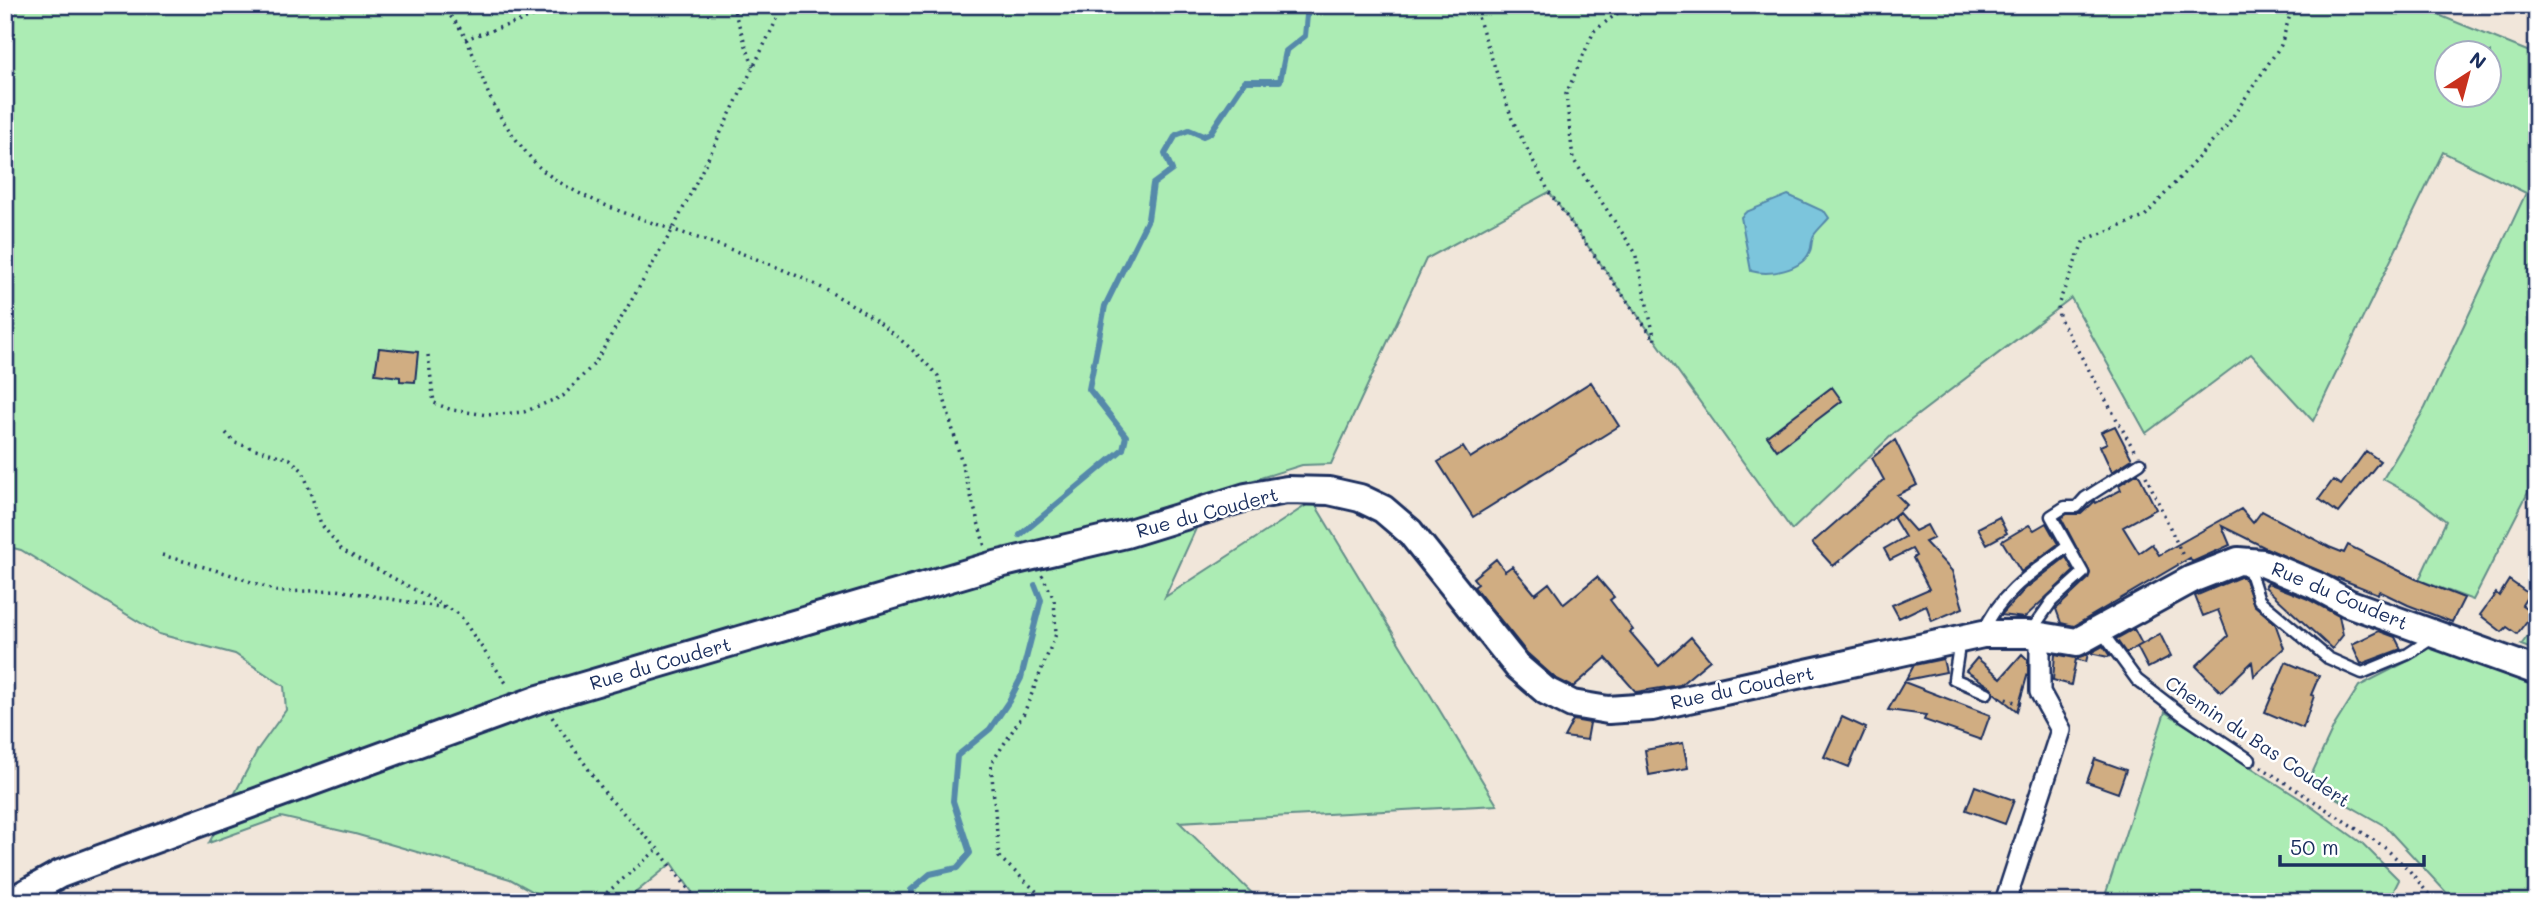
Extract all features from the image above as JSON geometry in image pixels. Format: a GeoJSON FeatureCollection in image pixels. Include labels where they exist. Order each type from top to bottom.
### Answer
{"type":"FeatureCollection","features":[{"type":"Feature","properties":{"kind":"street","name":"Rue du Coudert"},"geometry":{"type":"LineString","coordinates":[[10,902],[60,874],[530,702],[991,566],[1034,558],[1256,495],[1287,490],[1328,491],[1360,498],[1383,509],[1410,532],[1517,666],[1546,691],[1572,704],[1608,710],[1652,707],[1983,634],[2034,635],[2077,642],[2195,578],[2238,561],[2262,563],[2276,568],[2348,603],[2537,671]]}},
{"type":"Feature","properties":{"kind":"street"},"geometry":{"type":"LineString","coordinates":[[2004,902],[2061,730],[2040,692],[2034,635]]}},
{"type":"Feature","properties":{"kind":"lane"},"geometry":{"type":"LineString","coordinates":[[2034,635],[2052,601],[2083,573],[2051,516],[2065,508],[2077,507],[2085,498],[2140,463]]}},
{"type":"Feature","properties":{"kind":"lane"},"geometry":{"type":"LineString","coordinates":[[1983,634],[1990,615],[2024,578],[2068,546]]}},
{"type":"Feature","properties":{"kind":"lane"},"geometry":{"type":"LineString","coordinates":[[2246,563],[2259,600],[2328,658],[2362,673],[2408,654],[2437,635]]}},
{"type":"Feature","properties":{"kind":"lane","name":"Chemin du Bas Coudert"},"geometry":{"type":"LineString","coordinates":[[2100,629],[2137,680],[2184,716],[2250,760]]}},
{"type":"Feature","properties":{"kind":"lane"},"geometry":{"type":"LineString","coordinates":[[1956,640],[1958,653],[1954,679],[1987,693]]}},
{"type":"Feature","properties":{"kind":"path"},"geometry":{"type":"LineString","coordinates":[[433,5],[445,10],[471,48],[496,110],[538,166],[568,187],[633,216],[767,261],[813,283],[871,316],[918,354],[938,376],[991,566]]}},
{"type":"Feature","properties":{"kind":"path"},"geometry":{"type":"LineString","coordinates":[[465,39],[563,8],[564,5]]}},
{"type":"Feature","properties":{"kind":"path"},"geometry":{"type":"LineString","coordinates":[[732,5],[753,67]]}},
{"type":"Feature","properties":{"kind":"path"},"geometry":{"type":"LineString","coordinates":[[428,355],[434,403],[452,410],[487,415],[524,412],[563,397],[595,363],[673,229],[777,19],[777,5]]}},
{"type":"Feature","properties":{"kind":"path"},"geometry":{"type":"LineString","coordinates":[[1476,11],[1512,119],[1549,192],[1655,340],[1635,252],[1573,159],[1566,94],[1594,30],[1628,5]]}},
{"type":"Feature","properties":{"kind":"path"},"geometry":{"type":"LineString","coordinates":[[2195,578],[2178,548],[2175,536],[2140,463],[2059,317],[2058,305],[2084,240],[2144,217],[2225,128],[2281,45],[2293,5]]}},
{"type":"Feature","properties":{"kind":"path"},"geometry":{"type":"LineString","coordinates":[[226,433],[235,443],[290,459],[303,471],[321,524],[342,550],[459,614],[608,797],[658,849],[698,902]]}},
{"type":"Feature","properties":{"kind":"path"},"geometry":{"type":"LineString","coordinates":[[162,555],[279,592],[337,590],[450,609]]}},
{"type":"Feature","properties":{"kind":"path"},"geometry":{"type":"LineString","coordinates":[[1034,558],[1054,599],[1055,635],[1024,713],[991,764],[999,857],[1048,902]]}},
{"type":"Feature","properties":{"kind":"path"},"geometry":{"type":"LineString","coordinates":[[1987,693],[2023,705]]}},
{"type":"Feature","properties":{"kind":"path","name":"Chemin du Bas Coudert"},"geometry":{"type":"LineString","coordinates":[[2250,760],[2383,846],[2409,870],[2435,902]]}},
{"type":"Feature","properties":{"kind":"path"},"geometry":{"type":"LineString","coordinates":[[596,902],[658,849]]}},
{"type":"Feature","properties":{"kind":"green space"},"geometry":{"type":"Polygon","coordinates":[[[5,5],[2414,5],[2495,38],[2434,38],[2434,108],[2504,108],[2504,42],[2537,55],[2537,475],[2473,600],[2419,580],[2446,521],[2417,498],[2383,479],[2425,408],[2526,193],[2443,152],[2313,421],[2251,354],[2146,433],[2071,298],[1894,433],[1792,530],[1549,192],[1426,259],[1331,464],[1302,465],[1212,493],[1165,597],[1313,501],[1497,805],[1179,822],[1261,902],[699,902],[672,863],[624,902],[552,902],[510,879],[355,834],[281,817],[209,843],[258,749],[286,710],[284,686],[235,654],[159,634],[21,550],[5,546],[5,5]]]}},
{"type":"Feature","properties":{"kind":"green space"},"geometry":{"type":"Polygon","coordinates":[[[2537,624],[2537,651],[2521,645],[2537,624]]]}},
{"type":"Feature","properties":{"kind":"green space"},"geometry":{"type":"Polygon","coordinates":[[[2433,642],[2537,682],[2537,902],[2455,902],[2385,826],[2308,782],[2334,726],[2359,686],[2418,656],[2433,642]]]}},
{"type":"Feature","properties":{"kind":"green space"},"geometry":{"type":"Polygon","coordinates":[[[2165,712],[2302,800],[2363,844],[2399,880],[2388,902],[2103,902],[2165,712]]]}},
{"type":"Feature","properties":{"kind":"water"},"geometry":{"type":"Polygon","coordinates":[[[1788,195],[1825,212],[1829,218],[1814,235],[1810,251],[1800,263],[1775,272],[1751,271],[1741,217],[1746,212],[1788,195]]]}},
{"type":"Feature","properties":{"kind":"building"},"geometry":{"type":"Polygon","coordinates":[[[379,348],[418,352],[415,382],[375,374],[379,348]]]}},
{"type":"Feature","properties":{"kind":"building"},"geometry":{"type":"Polygon","coordinates":[[[1591,382],[1619,426],[1473,517],[1438,462],[1463,447],[1470,458],[1591,382]]]}},
{"type":"Feature","properties":{"kind":"building"},"geometry":{"type":"Polygon","coordinates":[[[1832,387],[1842,401],[1777,450],[1767,436],[1832,387]]]}},
{"type":"Feature","properties":{"kind":"building"},"geometry":{"type":"Polygon","coordinates":[[[2115,426],[2132,459],[2112,472],[2100,446],[2107,443],[2101,432],[2115,426]]]}},
{"type":"Feature","properties":{"kind":"building"},"geometry":{"type":"Polygon","coordinates":[[[1895,440],[1917,485],[1897,495],[1907,505],[1833,566],[1812,543],[1884,480],[1872,458],[1895,440]]]}},
{"type":"Feature","properties":{"kind":"building"},"geometry":{"type":"Polygon","coordinates":[[[2366,451],[2380,461],[2338,513],[2319,499],[2333,480],[2341,485],[2366,451]]]}},
{"type":"Feature","properties":{"kind":"building"},"geometry":{"type":"Polygon","coordinates":[[[2138,473],[2156,509],[2123,527],[2139,553],[2152,544],[2159,555],[2241,509],[2253,523],[2262,511],[2329,547],[2344,553],[2348,545],[2416,579],[2464,598],[2452,622],[2379,591],[2378,594],[2337,579],[2222,526],[2230,545],[2192,562],[2190,558],[2074,626],[2061,623],[2056,609],[2088,579],[2090,573],[2061,518],[2067,514],[2081,514],[2095,501],[2096,503],[2121,490],[2119,485],[2138,473]]]}},
{"type":"Feature","properties":{"kind":"building"},"geometry":{"type":"Polygon","coordinates":[[[1899,513],[1915,531],[1927,525],[1934,538],[1925,542],[1952,571],[1963,608],[1932,621],[1926,605],[1899,618],[1892,605],[1929,589],[1913,558],[1916,556],[1912,549],[1890,560],[1884,549],[1905,537],[1893,517],[1899,513]]]}},
{"type":"Feature","properties":{"kind":"building"},"geometry":{"type":"Polygon","coordinates":[[[1999,517],[2007,533],[1987,544],[1978,528],[1999,517]]]}},
{"type":"Feature","properties":{"kind":"building"},"geometry":{"type":"Polygon","coordinates":[[[2046,523],[2058,544],[2021,572],[2002,541],[2029,525],[2034,530],[2046,523]]]}},
{"type":"Feature","properties":{"kind":"building"},"geometry":{"type":"Polygon","coordinates":[[[2066,557],[2074,571],[2024,618],[2001,615],[2025,589],[2066,557]]]}},
{"type":"Feature","properties":{"kind":"building"},"geometry":{"type":"Polygon","coordinates":[[[1496,559],[1505,571],[1512,566],[1535,594],[1549,583],[1564,604],[1597,577],[1614,597],[1610,600],[1633,630],[1630,632],[1659,666],[1691,637],[1710,660],[1680,685],[1636,692],[1606,658],[1573,687],[1555,678],[1527,653],[1474,587],[1478,584],[1473,578],[1496,559]]]}},
{"type":"Feature","properties":{"kind":"building"},"geometry":{"type":"Polygon","coordinates":[[[2244,577],[2254,605],[2275,623],[2284,648],[2254,676],[2252,662],[2221,692],[2196,666],[2228,636],[2218,610],[2203,616],[2195,596],[2244,577]]]}},
{"type":"Feature","properties":{"kind":"building"},"geometry":{"type":"Polygon","coordinates":[[[2509,580],[2529,594],[2522,605],[2533,613],[2517,634],[2507,627],[2502,632],[2480,615],[2496,593],[2499,596],[2509,580]]]}},
{"type":"Feature","properties":{"kind":"building"},"geometry":{"type":"Polygon","coordinates":[[[2268,583],[2308,599],[2339,616],[2343,635],[2332,649],[2265,587],[2268,583]]]}},
{"type":"Feature","properties":{"kind":"building"},"geometry":{"type":"Polygon","coordinates":[[[2134,629],[2142,644],[2126,653],[2116,639],[2134,629]]]}},
{"type":"Feature","properties":{"kind":"building"},"geometry":{"type":"Polygon","coordinates":[[[2379,631],[2395,637],[2401,649],[2361,664],[2352,644],[2379,631]]]}},
{"type":"Feature","properties":{"kind":"building"},"geometry":{"type":"Polygon","coordinates":[[[2160,634],[2171,656],[2148,668],[2137,647],[2160,634]]]}},
{"type":"Feature","properties":{"kind":"building"},"geometry":{"type":"Polygon","coordinates":[[[2103,646],[2110,656],[2090,653],[2103,646]]]}},
{"type":"Feature","properties":{"kind":"building"},"geometry":{"type":"Polygon","coordinates":[[[2022,654],[2028,660],[2028,673],[2017,711],[1994,693],[1992,688],[1966,671],[1977,658],[2001,678],[2022,654]]]}},
{"type":"Feature","properties":{"kind":"building"},"geometry":{"type":"Polygon","coordinates":[[[2055,654],[2075,658],[2088,654],[2086,662],[2076,659],[2071,685],[2053,680],[2055,654]]]}},
{"type":"Feature","properties":{"kind":"building"},"geometry":{"type":"Polygon","coordinates":[[[1943,659],[1946,672],[1906,680],[1914,665],[1943,659]]]}},
{"type":"Feature","properties":{"kind":"building"},"geometry":{"type":"Polygon","coordinates":[[[2286,662],[2319,676],[2303,728],[2265,712],[2286,662]]]}},
{"type":"Feature","properties":{"kind":"building"},"geometry":{"type":"Polygon","coordinates":[[[1904,682],[1990,715],[1981,740],[1924,720],[1926,715],[1888,710],[1904,682]]]}},
{"type":"Feature","properties":{"kind":"building"},"geometry":{"type":"Polygon","coordinates":[[[1842,717],[1866,728],[1849,767],[1824,757],[1842,717]]]}},
{"type":"Feature","properties":{"kind":"building"},"geometry":{"type":"Polygon","coordinates":[[[1573,720],[1590,723],[1587,740],[1564,737],[1573,720]]]}},
{"type":"Feature","properties":{"kind":"building"},"geometry":{"type":"Polygon","coordinates":[[[1683,743],[1688,768],[1649,775],[1645,750],[1683,743]]]}},
{"type":"Feature","properties":{"kind":"building"},"geometry":{"type":"Polygon","coordinates":[[[2095,759],[2126,770],[2118,793],[2087,782],[2095,759]]]}},
{"type":"Feature","properties":{"kind":"building"},"geometry":{"type":"Polygon","coordinates":[[[1975,786],[2014,800],[2005,824],[1966,810],[1975,786]]]}},
{"type":"Feature","properties":{"kind":"waterway"},"geometry":{"type":"LineString","coordinates":[[1020,535],[1123,449],[1126,436],[1089,389],[1105,306],[1148,219],[1153,184],[1172,170],[1165,154],[1176,135],[1189,130],[1203,136],[1210,133],[1245,81],[1280,81],[1286,51],[1305,36],[1308,5]]}},
{"type":"Feature","properties":{"kind":"waterway"},"geometry":{"type":"LineString","coordinates":[[915,902],[911,890],[930,874],[957,868],[970,853],[953,801],[957,756],[990,729],[1021,678],[1041,600],[1035,585]]}}]}
